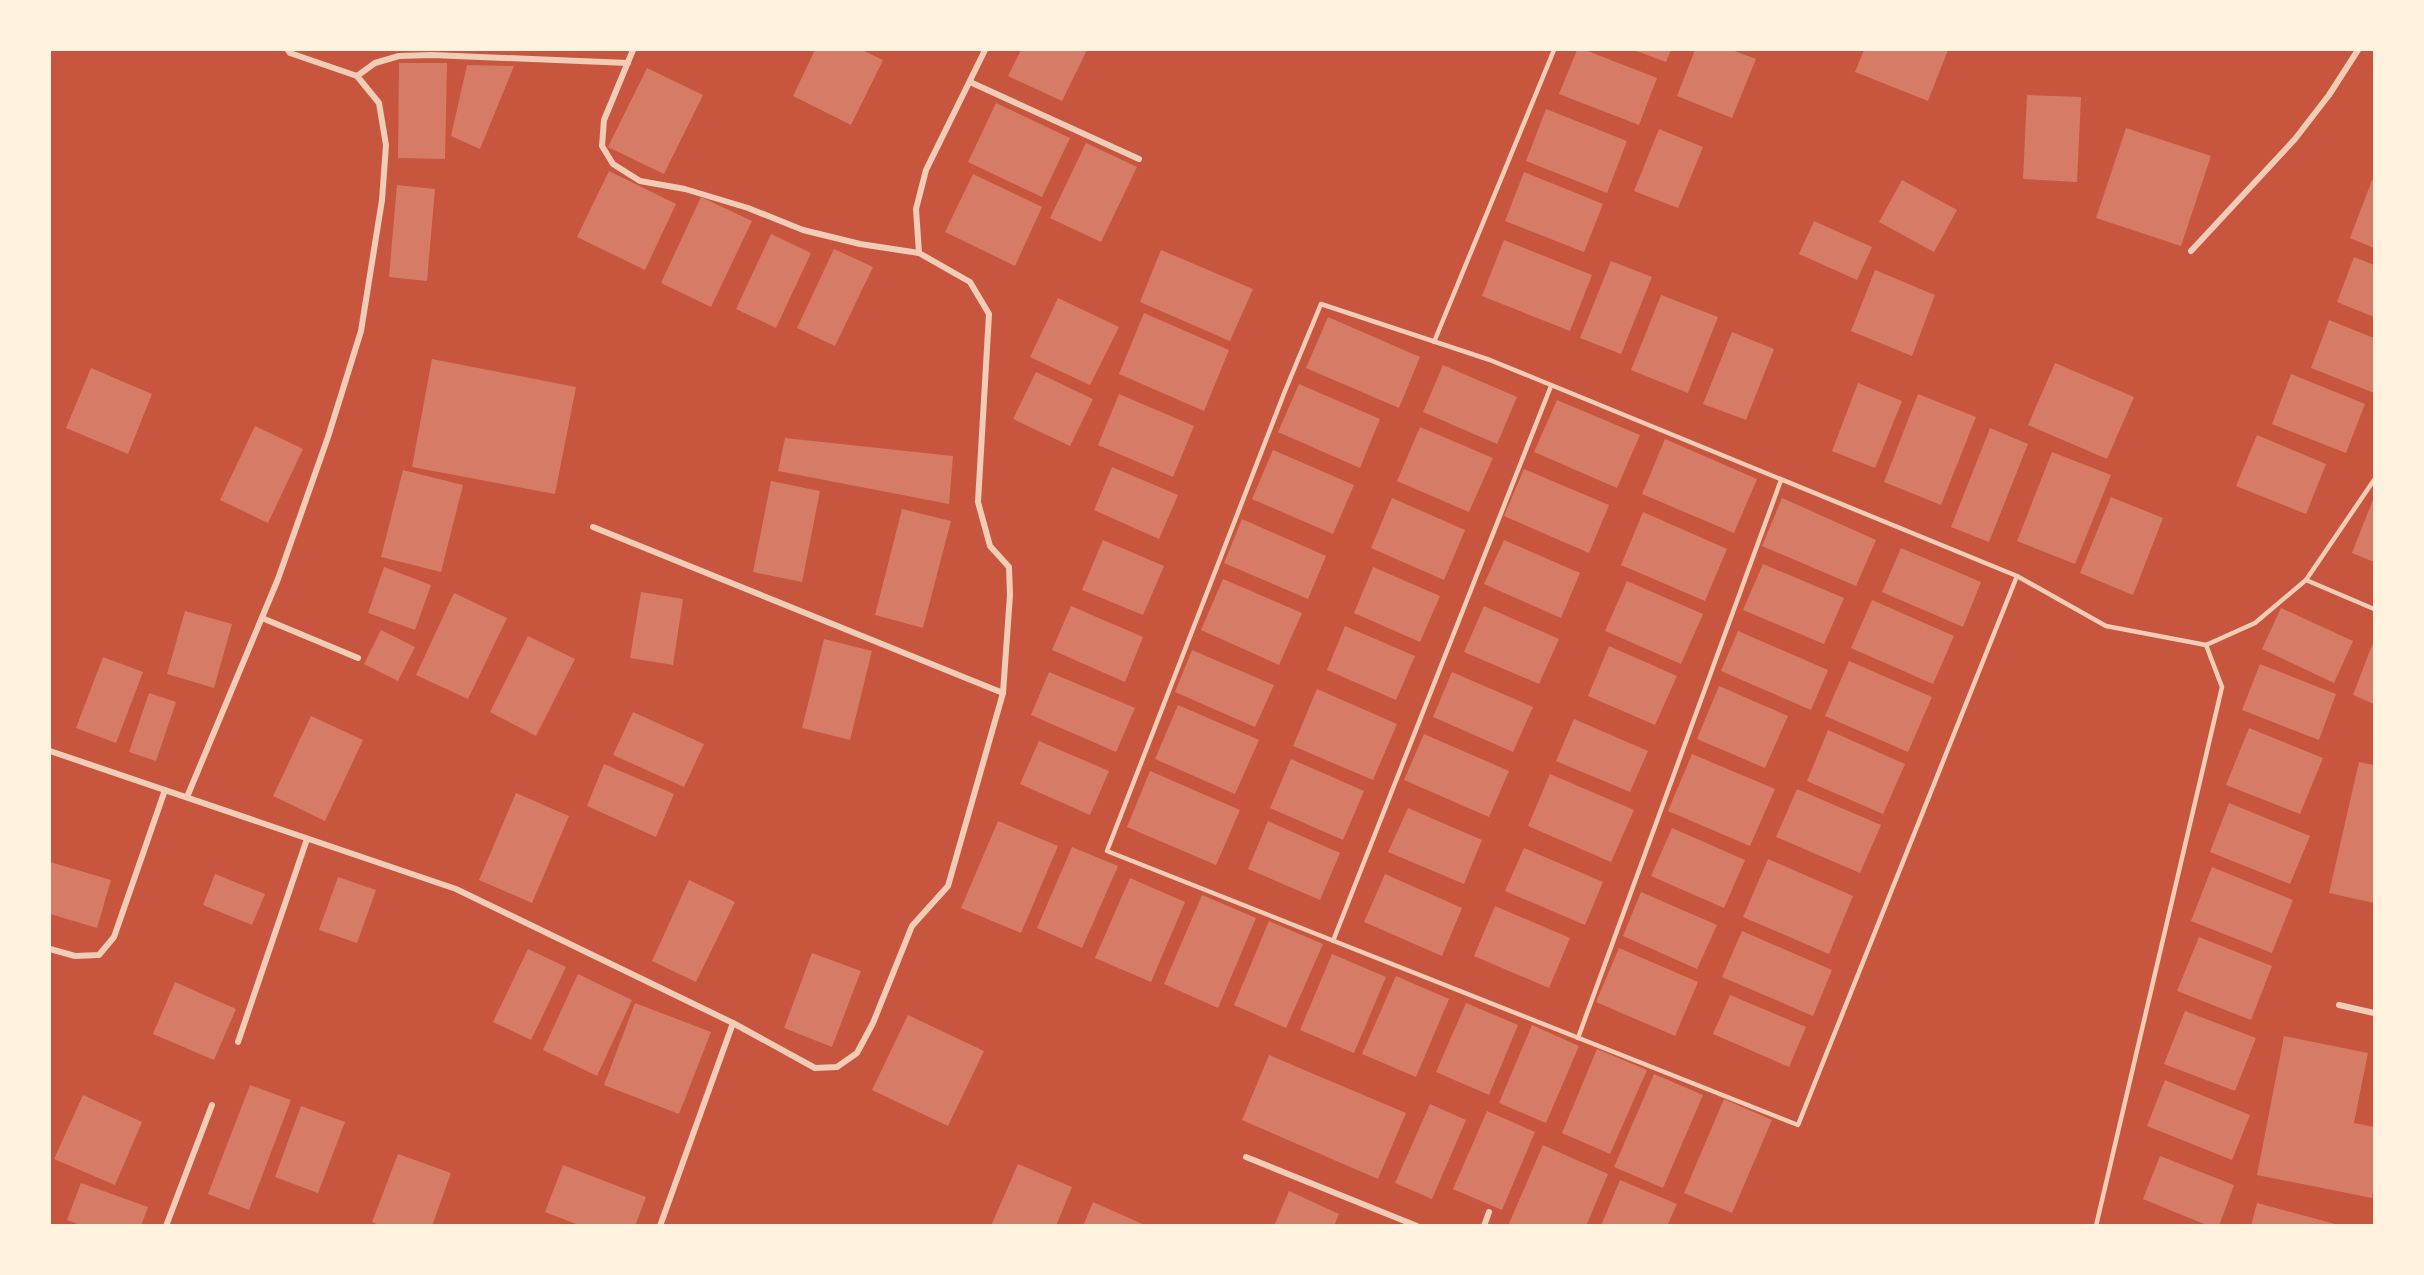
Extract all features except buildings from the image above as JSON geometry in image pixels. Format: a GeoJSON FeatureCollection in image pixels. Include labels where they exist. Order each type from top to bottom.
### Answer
{"type":"FeatureCollection","features":[{"type":"Feature","properties":{"kind":"street"},"geometry":{"type":"LineString","coordinates":[[187,797],[278,579],[328,437],[362,331],[382,200],[387,145],[379,103],[357,76],[290,53],[288,50]]}},
{"type":"Feature","properties":{"kind":"street"},"geometry":{"type":"LineString","coordinates":[[50,751],[456,889],[733,1023],[815,1068],[837,1067],[857,1053],[873,1023],[912,926],[948,886],[1003,693],[1010,595],[1009,567],[990,546],[978,502],[988,314],[970,282],[919,253],[860,244],[803,230],[738,205],[686,189],[640,181],[613,164],[602,146],[604,120],[633,50]]}},
{"type":"Feature","properties":{"kind":"street"},"geometry":{"type":"LineString","coordinates":[[919,253],[916,209],[926,170],[986,50]]}},
{"type":"Feature","properties":{"kind":"street"},"geometry":{"type":"LineString","coordinates":[[2191,251],[2295,139],[2330,95],[2358,50]]}},
{"type":"Feature","properties":{"kind":"street"},"geometry":{"type":"LineString","coordinates":[[357,76],[375,63],[399,56],[432,55],[628,63]]}},
{"type":"Feature","properties":{"kind":"street"},"geometry":{"type":"LineString","coordinates":[[970,82],[1139,159]]}},
{"type":"Feature","properties":{"kind":"street"},"geometry":{"type":"LineString","coordinates":[[592,527],[1003,693]]}},
{"type":"Feature","properties":{"kind":"street"},"geometry":{"type":"LineString","coordinates":[[262,618],[358,658]]}},
{"type":"Feature","properties":{"kind":"street"},"geometry":{"type":"LineString","coordinates":[[50,949],[75,956],[99,955],[114,937],[165,790]]}},
{"type":"Feature","properties":{"kind":"street"},"geometry":{"type":"LineString","coordinates":[[238,1042],[307,839]]}},
{"type":"Feature","properties":{"kind":"street"},"geometry":{"type":"LineString","coordinates":[[2339,1005],[2374,1013]]}},
{"type":"Feature","properties":{"kind":"street"},"geometry":{"type":"LineString","coordinates":[[660,1226],[733,1023]]}},
{"type":"Feature","properties":{"kind":"street"},"geometry":{"type":"LineString","coordinates":[[166,1226],[212,1106]]}},
{"type":"Feature","properties":{"kind":"street"},"geometry":{"type":"LineString","coordinates":[[1246,1157],[1417,1226]]}},
{"type":"Feature","properties":{"kind":"street"},"geometry":{"type":"LineString","coordinates":[[1484,1226],[1489,1212]]}},
{"type":"Feature","properties":{"kind":"lane"},"geometry":{"type":"LineString","coordinates":[[1434,342],[1554,50]]}},
{"type":"Feature","properties":{"kind":"lane"},"geometry":{"type":"LineString","coordinates":[[2017,576],[1798,1125],[1107,851],[1285,391],[1321,304],[1490,360],[2017,576],[2106,626],[2206,645],[2255,623],[2306,580],[2374,480]]}},
{"type":"Feature","properties":{"kind":"lane"},"geometry":{"type":"LineString","coordinates":[[1333,941],[1551,386]]}},
{"type":"Feature","properties":{"kind":"lane"},"geometry":{"type":"LineString","coordinates":[[1578,1038],[1781,480]]}},
{"type":"Feature","properties":{"kind":"lane"},"geometry":{"type":"LineString","coordinates":[[2306,580],[2374,609]]}},
{"type":"Feature","properties":{"kind":"lane"},"geometry":{"type":"LineString","coordinates":[[2096,1226],[2222,687],[2206,645]]}}]}
